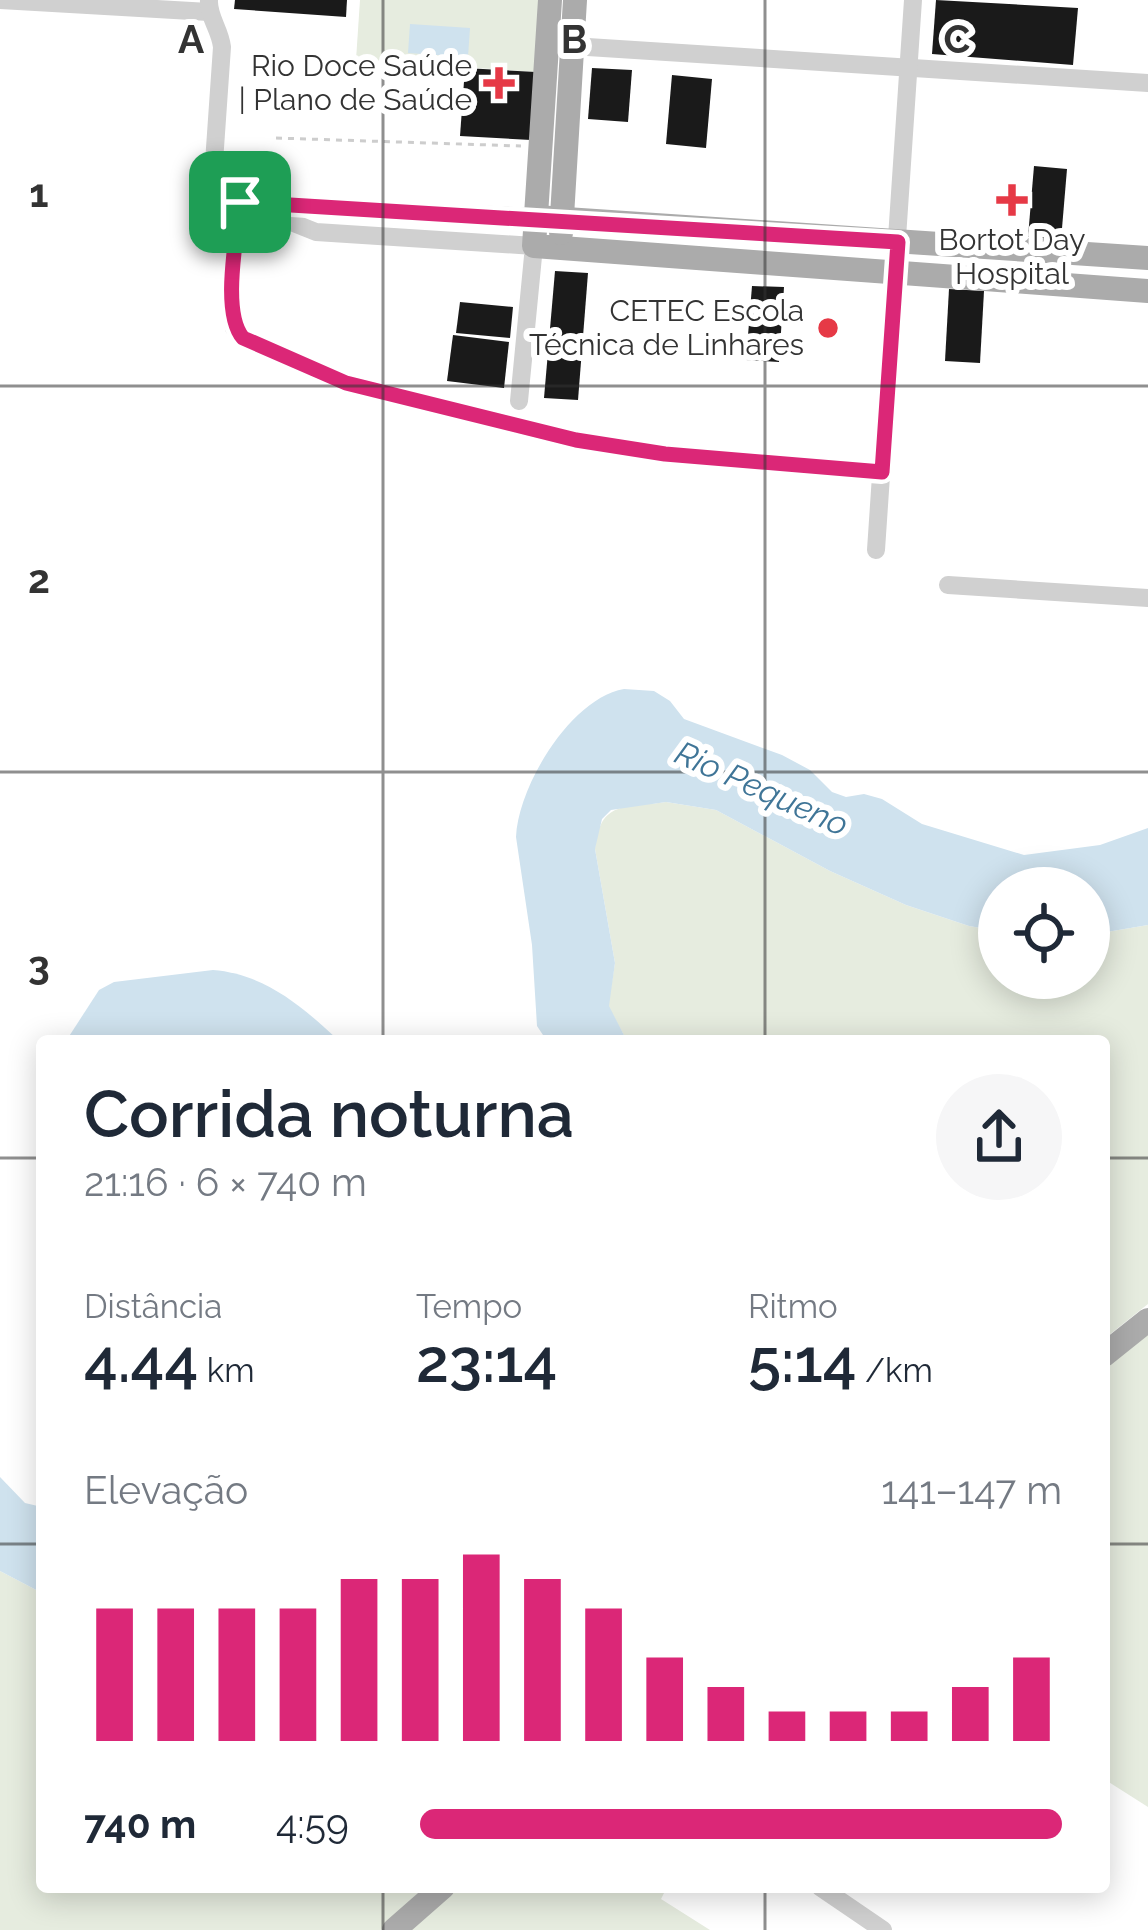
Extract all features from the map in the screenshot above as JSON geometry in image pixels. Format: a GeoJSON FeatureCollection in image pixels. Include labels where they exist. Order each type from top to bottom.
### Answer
{"type":"FeatureCollection","features":[{"type":"Feature","properties":{"kind":"main road"},"geometry":{"type":"LineString","coordinates":[[549,218],[541,147],[550,0]]}},
{"type":"Feature","properties":{"kind":"main road"},"geometry":{"type":"LineString","coordinates":[[575,0],[547,247],[1148,291]]}},
{"type":"Feature","properties":{"kind":"main road"},"geometry":{"type":"LineString","coordinates":[[546,68],[572,46]]}},
{"type":"Feature","properties":{"kind":"main road"},"geometry":{"type":"LineString","coordinates":[[549,218],[1148,258]]}},
{"type":"Feature","properties":{"kind":"main road"},"geometry":{"type":"LineString","coordinates":[[1110,1350],[1148,1320]]}},
{"type":"Feature","properties":{"kind":"main road"},"geometry":{"type":"LineString","coordinates":[[394,1930],[436,1893]]}},
{"type":"Feature","properties":{"kind":"street"},"geometry":{"type":"LineString","coordinates":[[0,0],[209,6],[220,27],[222,47],[212,190],[221,200],[549,218]]}},
{"type":"Feature","properties":{"kind":"street"},"geometry":{"type":"LineString","coordinates":[[876,550],[914,0]]}},
{"type":"Feature","properties":{"kind":"street"},"geometry":{"type":"LineString","coordinates":[[572,46],[1148,83]]}},
{"type":"Feature","properties":{"kind":"street"},"geometry":{"type":"LineString","coordinates":[[240,202],[232,317],[243,338],[346,383],[576,440],[665,454],[882,472]]}},
{"type":"Feature","properties":{"kind":"street"},"geometry":{"type":"LineString","coordinates":[[277,204],[291,222],[316,232],[547,247],[519,401]]}},
{"type":"Feature","properties":{"kind":"street"},"geometry":{"type":"LineString","coordinates":[[948,585],[1148,598]]}},
{"type":"Feature","properties":{"kind":"street"},"geometry":{"type":"LineString","coordinates":[[829,1893],[883,1930]]}},
{"type":"Feature","properties":{"kind":"path"},"geometry":{"type":"LineString","coordinates":[[276,138],[541,147]]}},
{"type":"Feature","properties":{"kind":"shaded area"},"geometry":{"type":"Polygon","coordinates":[[[360,0],[541,0],[536,72],[356,60],[360,0]]]}},
{"type":"Feature","properties":{"kind":"shaded area"},"geometry":{"type":"Polygon","coordinates":[[[666,802],[716,810],[830,871],[906,905],[978,928],[978,999],[1110,999],[1110,931],[1148,925],[1148,1304],[1110,1334],[1110,1035],[624,1035],[608,1006],[615,963],[595,849],[602,822],[617,809],[666,802]]]}},
{"type":"Feature","properties":{"kind":"shaded area"},"geometry":{"type":"Polygon","coordinates":[[[1148,1330],[1148,1807],[1110,1783],[1110,1359],[1148,1330]]]}},
{"type":"Feature","properties":{"kind":"shaded area"},"geometry":{"type":"Polygon","coordinates":[[[0,1571],[36,1590],[36,1893],[418,1893],[381,1930],[0,1930],[0,1571]]]}},
{"type":"Feature","properties":{"kind":"shaded area"},"geometry":{"type":"Polygon","coordinates":[[[446,1893],[664,1893],[661,1899],[710,1930],[406,1930],[446,1893]]]}},
{"type":"Feature","properties":{"kind":"water"},"geometry":{"type":"Polygon","coordinates":[[[410,24],[470,28],[468,57],[408,53],[410,24]]]}},
{"type":"Feature","properties":{"kind":"water","name":"Rio Pequeno"},"geometry":{"type":"Polygon","coordinates":[[[624,689],[654,691],[670,701],[684,719],[782,755],[810,770],[832,792],[882,799],[922,824],[1024,855],[1100,845],[1148,828],[1148,925],[1110,931],[1110,867],[978,867],[978,928],[906,905],[830,871],[716,810],[666,802],[611,810],[602,819],[595,849],[615,963],[609,1006],[624,1035],[543,1035],[537,1026],[532,945],[516,837],[537,770],[567,726],[585,709],[624,689]]]}},
{"type":"Feature","properties":{"kind":"water"},"geometry":{"type":"Polygon","coordinates":[[[213,970],[232,973],[266,985],[332,1035],[70,1035],[99,990],[114,982],[213,970]]]}},
{"type":"Feature","properties":{"kind":"water"},"geometry":{"type":"Polygon","coordinates":[[[0,1477],[25,1503],[36,1506],[36,1590],[0,1571],[0,1477]]]}},
{"type":"Feature","properties":{"kind":"building"},"geometry":{"type":"Polygon","coordinates":[[[235,0],[347,0],[346,17],[234,9],[235,0]]]}},
{"type":"Feature","properties":{"kind":"building"},"geometry":{"type":"Polygon","coordinates":[[[936,0],[1078,8],[1073,65],[932,54],[936,0]]]}},
{"type":"Feature","properties":{"kind":"building"},"geometry":{"type":"Polygon","coordinates":[[[465,68],[536,72],[531,140],[460,136],[465,68]]]}},
{"type":"Feature","properties":{"kind":"building"},"geometry":{"type":"Polygon","coordinates":[[[592,68],[632,70],[628,122],[588,119],[592,68]]]}},
{"type":"Feature","properties":{"kind":"building"},"geometry":{"type":"Polygon","coordinates":[[[672,75],[712,79],[706,148],[666,144],[672,75]]]}},
{"type":"Feature","properties":{"kind":"building"},"geometry":{"type":"Polygon","coordinates":[[[1034,166],[1067,169],[1061,240],[1028,237],[1034,166]]]}},
{"type":"Feature","properties":{"kind":"building"},"geometry":{"type":"Polygon","coordinates":[[[555,271],[588,273],[578,400],[544,398],[555,271]]]}},
{"type":"Feature","properties":{"kind":"building"},"geometry":{"type":"Polygon","coordinates":[[[752,286],[784,287],[779,362],[746,360],[752,286]]]}},
{"type":"Feature","properties":{"kind":"building"},"geometry":{"type":"Polygon","coordinates":[[[949,289],[984,291],[980,363],[945,361],[949,289]]]}},
{"type":"Feature","properties":{"kind":"building"},"geometry":{"type":"Polygon","coordinates":[[[460,302],[513,307],[510,338],[456,333],[460,302]]]}},
{"type":"Feature","properties":{"kind":"building"},"geometry":{"type":"Polygon","coordinates":[[[453,335],[509,342],[504,388],[447,381],[453,335]]]}},
{"type":"Feature","properties":{"kind":"place","name":"Rio Doce Saúde | Plano de Saúde"},"geometry":{"type":"Point","coordinates":[499,83]}},
{"type":"Feature","properties":{"kind":"place","name":"Bortot Day Hospital"},"geometry":{"type":"Point","coordinates":[1012,200]}},
{"type":"Feature","properties":{"kind":"place","name":"CETEC Escola Técnica de Linhares"},"geometry":{"type":"Point","coordinates":[828,328]}},
{"type":"Feature","properties":{"kind":"route"},"geometry":{"type":"LineString","coordinates":[[240,202],[898,242],[882,472],[665,454],[576,440],[346,383],[243,338],[234,328],[240,202]]}}]}
